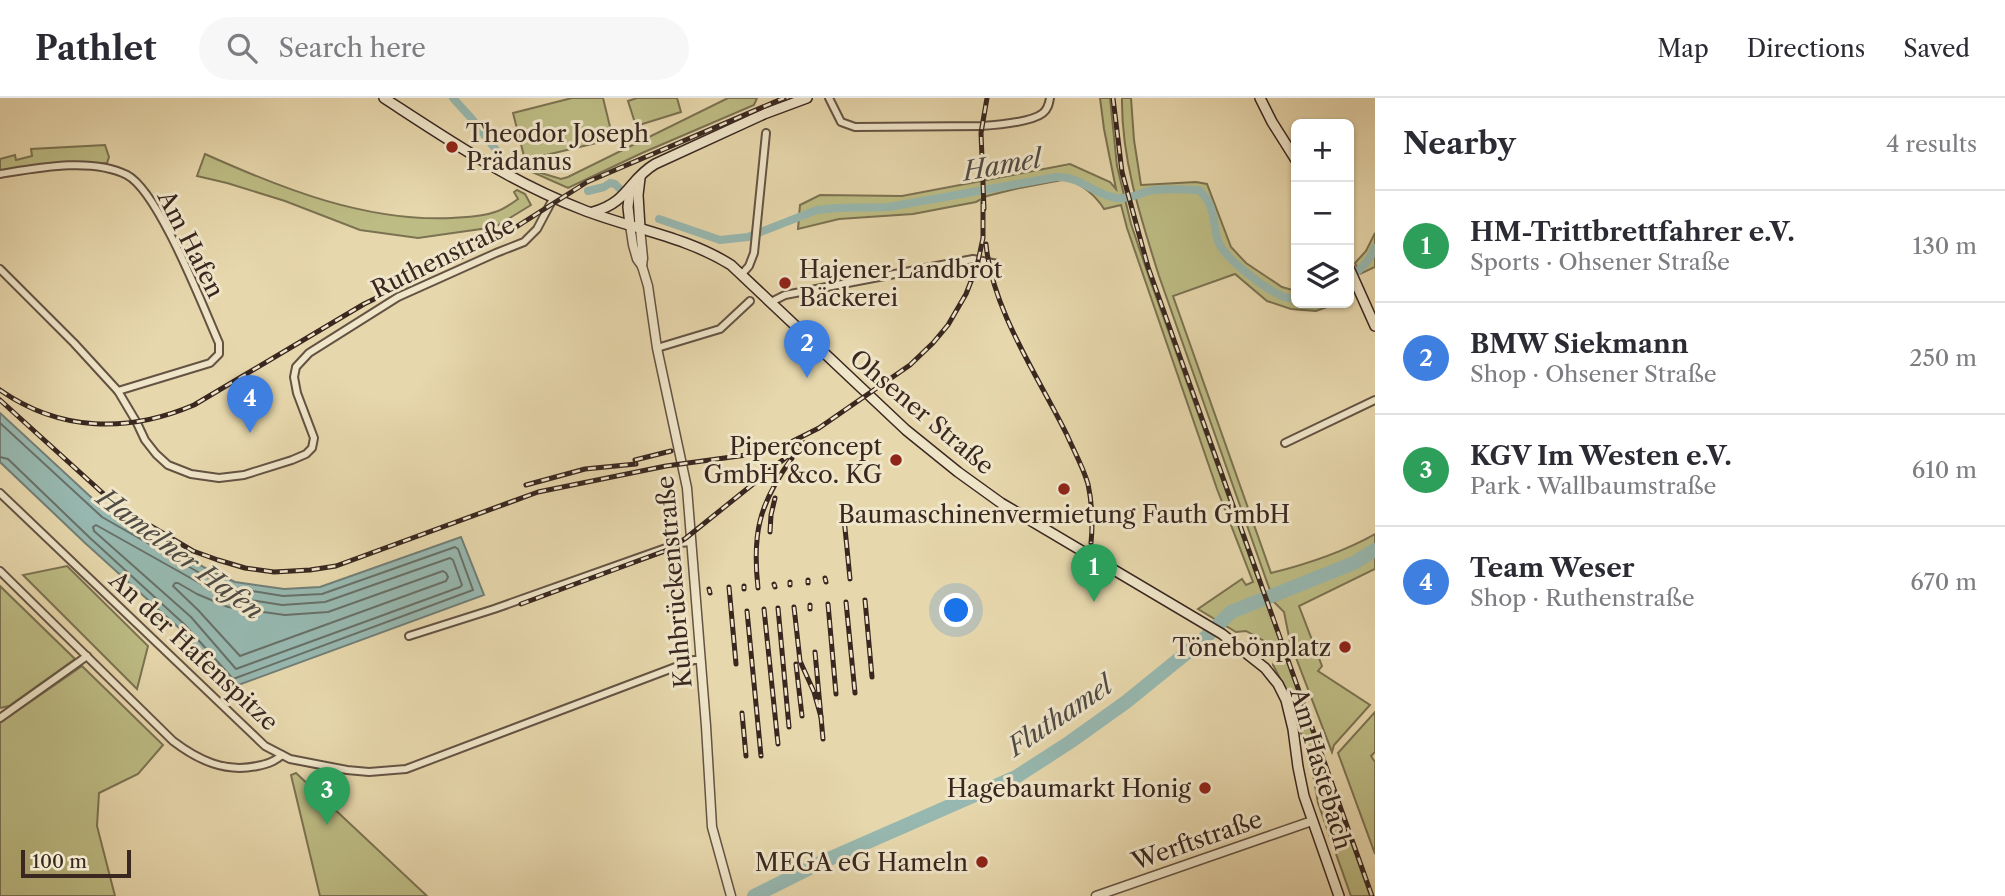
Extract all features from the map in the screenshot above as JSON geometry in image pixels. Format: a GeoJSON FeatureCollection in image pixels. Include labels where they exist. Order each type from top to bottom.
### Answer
{"type":"FeatureCollection","features":[{"type":"Feature","properties":{"kind":"main road","name":"Ohsener Straße"},"geometry":{"type":"LineString","coordinates":[[384,98],[472,155],[554,197],[592,213],[702,249],[724,261],[742,274],[913,436],[958,472],[1001,503],[1222,634]]}},
{"type":"Feature","properties":{"kind":"main road"},"geometry":{"type":"LineString","coordinates":[[592,213],[614,205],[640,176],[655,164],[778,104],[807,98]]}},
{"type":"Feature","properties":{"kind":"main road"},"geometry":{"type":"LineString","coordinates":[[1260,98],[1291,152]]}},
{"type":"Feature","properties":{"kind":"main road"},"geometry":{"type":"LineString","coordinates":[[640,176],[640,228]]}},
{"type":"Feature","properties":{"kind":"main road"},"geometry":{"type":"LineString","coordinates":[[630,189],[630,225]]}},
{"type":"Feature","properties":{"kind":"main road"},"geometry":{"type":"LineString","coordinates":[[1354,280],[1375,326]]}},
{"type":"Feature","properties":{"kind":"main road","name":"Am Hastebach"},"geometry":{"type":"LineString","coordinates":[[1222,634],[1265,668],[1286,700],[1298,767],[1312,821],[1339,896]]}},
{"type":"Feature","properties":{"kind":"street"},"geometry":{"type":"LineString","coordinates":[[829,98],[841,122],[855,127],[1001,124],[1039,116],[1048,107],[1050,98]]}},
{"type":"Feature","properties":{"kind":"street"},"geometry":{"type":"LineString","coordinates":[[742,274],[749,266],[755,244],[765,132]]}},
{"type":"Feature","properties":{"kind":"street","name":"Am Hafen"},"geometry":{"type":"LineString","coordinates":[[0,174],[77,165],[111,169],[129,176],[149,198],[163,221],[219,343],[219,354],[210,363],[118,391]]}},
{"type":"Feature","properties":{"kind":"street","name":"Ruthenstraße"},"geometry":{"type":"LineString","coordinates":[[0,269],[118,391],[145,440],[168,465],[191,474],[219,478],[244,475],[306,454],[312,448],[314,438],[297,393],[294,377],[296,367],[309,353],[398,297],[524,242],[537,229],[554,197]]}},
{"type":"Feature","properties":{"kind":"street","name":"Kuhbrückenstraße"},"geometry":{"type":"LineString","coordinates":[[630,225],[637,259],[642,266]]}},
{"type":"Feature","properties":{"kind":"street","name":"Kuhbrückenstraße"},"geometry":{"type":"LineString","coordinates":[[640,228],[642,266],[687,488],[712,827],[730,896]]}},
{"type":"Feature","properties":{"kind":"street"},"geometry":{"type":"LineString","coordinates":[[771,302],[785,295],[973,260],[997,264]]}},
{"type":"Feature","properties":{"kind":"street"},"geometry":{"type":"LineString","coordinates":[[657,348],[720,329],[750,301]]}},
{"type":"Feature","properties":{"kind":"street"},"geometry":{"type":"LineString","coordinates":[[1285,443],[1375,400]]}},
{"type":"Feature","properties":{"kind":"street","name":"An der Hafenspitze"},"geometry":{"type":"LineString","coordinates":[[0,493],[265,746],[282,755],[275,762],[247,768],[225,768],[185,750],[0,570]]}},
{"type":"Feature","properties":{"kind":"street"},"geometry":{"type":"LineString","coordinates":[[409,636],[680,543],[691,542]]}},
{"type":"Feature","properties":{"kind":"street"},"geometry":{"type":"LineString","coordinates":[[0,718],[87,656]]}},
{"type":"Feature","properties":{"kind":"street"},"geometry":{"type":"LineString","coordinates":[[282,755],[347,770],[369,772],[406,769],[700,660]]}},
{"type":"Feature","properties":{"kind":"street","name":"Werftstraße"},"geometry":{"type":"LineString","coordinates":[[1096,896],[1312,821]]}},
{"type":"Feature","properties":{"kind":"shaded area"},"geometry":{"type":"Polygon","coordinates":[[[572,98],[603,98],[613,139],[525,160],[513,113],[572,98]]]}},
{"type":"Feature","properties":{"kind":"shaded area"},"geometry":{"type":"Polygon","coordinates":[[[637,98],[677,98],[681,112],[636,126],[628,101],[637,98]]]}},
{"type":"Feature","properties":{"kind":"shaded area"},"geometry":{"type":"Polygon","coordinates":[[[728,98],[757,98],[754,105],[568,188],[521,167],[561,179],[568,177],[728,98]]]}},
{"type":"Feature","properties":{"kind":"shaded area"},"geometry":{"type":"Polygon","coordinates":[[[1100,98],[1110,98],[1117,166],[1131,224],[1370,896],[1351,896],[1318,803],[1309,751],[1292,701],[1273,665],[1277,652],[1273,646],[1246,631],[1236,632],[1198,609],[1242,579],[1246,585],[1253,582],[1217,489],[1121,205],[1104,209],[1088,191],[1067,179],[987,196],[976,202],[913,214],[839,219],[798,229],[800,205],[820,195],[902,196],[1070,164],[1110,182],[1116,189],[1100,98]]]}},
{"type":"Feature","properties":{"kind":"shaded area"},"geometry":{"type":"Polygon","coordinates":[[[1122,98],[1131,98],[1141,185],[1196,182],[1207,184],[1231,247],[1246,263],[1282,287],[1291,290],[1291,308],[1324,308],[1316,311],[1291,309],[1267,301],[1235,274],[1173,296],[1271,573],[1324,557],[1375,534],[1375,569],[1299,606],[1322,666],[1318,671],[1370,705],[1334,745],[1332,752],[1290,642],[1284,612],[1274,602],[1159,276],[1139,210],[1123,121],[1122,98]]]}},
{"type":"Feature","properties":{"kind":"shaded area"},"geometry":{"type":"Polygon","coordinates":[[[105,145],[109,157],[107,163],[50,164],[0,171],[0,159],[15,155],[16,160],[32,156],[31,149],[105,145]]]}},
{"type":"Feature","properties":{"kind":"shaded area"},"geometry":{"type":"Polygon","coordinates":[[[205,154],[295,191],[388,215],[452,218],[484,215],[501,210],[518,199],[514,192],[517,190],[525,194],[531,205],[495,227],[418,238],[360,230],[285,201],[197,176],[205,154]]]}},
{"type":"Feature","properties":{"kind":"shaded area"},"geometry":{"type":"Polygon","coordinates":[[[1375,233],[1375,267],[1360,274],[1355,263],[1366,251],[1375,233]]]}},
{"type":"Feature","properties":{"kind":"shaded area"},"geometry":{"type":"Polygon","coordinates":[[[67,566],[148,646],[137,689],[23,575],[67,566]]]}},
{"type":"Feature","properties":{"kind":"shaded area"},"geometry":{"type":"Polygon","coordinates":[[[0,586],[75,659],[9,706],[0,708],[0,586]]]}},
{"type":"Feature","properties":{"kind":"shaded area"},"geometry":{"type":"Polygon","coordinates":[[[82,666],[163,745],[138,774],[99,793],[97,826],[115,896],[0,896],[0,723],[82,666]]]}},
{"type":"Feature","properties":{"kind":"shaded area"},"geometry":{"type":"Polygon","coordinates":[[[1375,712],[1375,752],[1371,756],[1375,762],[1375,854],[1338,753],[1375,712]]]}},
{"type":"Feature","properties":{"kind":"shaded area"},"geometry":{"type":"Polygon","coordinates":[[[296,773],[427,896],[320,896],[291,775],[296,773]]]}},
{"type":"Feature","properties":{"kind":"water","name":"Hamelner Hafen"},"geometry":{"type":"Polygon","coordinates":[[[0,413],[106,511],[235,582],[284,589],[320,587],[461,537],[484,595],[230,688],[179,628],[0,462],[0,413]]]}},
{"type":"Feature","properties":{"kind":"waterway","name":"Hamel"},"geometry":{"type":"LineString","coordinates":[[453,98],[500,155]]}},
{"type":"Feature","properties":{"kind":"waterway","name":"Hamel"},"geometry":{"type":"LineString","coordinates":[[659,219],[720,240],[748,237],[817,210],[889,207],[1056,177],[1073,179],[1117,198],[1160,189],[1199,190],[1213,214],[1221,248],[1264,286],[1291,299]]}},
{"type":"Feature","properties":{"kind":"waterway","name":"Hamel"},"geometry":{"type":"LineString","coordinates":[[588,191],[610,183],[620,189]]}},
{"type":"Feature","properties":{"kind":"waterway","name":"Hamel"},"geometry":{"type":"LineString","coordinates":[[1354,275],[1375,248]]}},
{"type":"Feature","properties":{"kind":"waterway","name":"Fluthamel"},"geometry":{"type":"LineString","coordinates":[[754,896],[822,862],[1016,777],[1126,702],[1205,638],[1231,612],[1354,563],[1375,550]]}},
{"type":"Feature","properties":{"kind":"railway"},"geometry":{"type":"LineString","coordinates":[[0,390],[46,414],[95,424],[144,420],[194,405],[364,304],[494,241],[587,182],[784,98]]}},
{"type":"Feature","properties":{"kind":"railway"},"geometry":{"type":"LineString","coordinates":[[984,209],[981,133],[987,98]]}},
{"type":"Feature","properties":{"kind":"railway"},"geometry":{"type":"LineString","coordinates":[[1113,98],[1122,172],[1148,267],[1372,896]]}},
{"type":"Feature","properties":{"kind":"railway"},"geometry":{"type":"LineString","coordinates":[[0,400],[117,506],[193,551],[245,568],[274,572],[336,566],[538,492],[666,466],[761,453],[819,428],[910,365],[948,325],[966,294],[977,266],[983,238],[983,202]]}},
{"type":"Feature","properties":{"kind":"railway"},"geometry":{"type":"LineString","coordinates":[[986,244],[990,269],[1007,318],[1086,478],[1091,506],[1091,543]]}},
{"type":"Feature","properties":{"kind":"railway"},"geometry":{"type":"LineString","coordinates":[[521,604],[670,549],[804,443]]}},
{"type":"Feature","properties":{"kind":"railway"},"geometry":{"type":"LineString","coordinates":[[635,460],[671,451]]}},
{"type":"Feature","properties":{"kind":"railway"},"geometry":{"type":"LineString","coordinates":[[758,588],[756,551],[760,520],[772,490],[792,458]]}},
{"type":"Feature","properties":{"kind":"railway"},"geometry":{"type":"LineString","coordinates":[[526,485],[585,469],[636,464]]}},
{"type":"Feature","properties":{"kind":"railway"},"geometry":{"type":"LineString","coordinates":[[770,532],[775,498]]}},
{"type":"Feature","properties":{"kind":"railway"},"geometry":{"type":"LineString","coordinates":[[843,508],[850,579]]}},
{"type":"Feature","properties":{"kind":"railway"},"geometry":{"type":"LineString","coordinates":[[825,578],[826,582]]}},
{"type":"Feature","properties":{"kind":"railway"},"geometry":{"type":"LineString","coordinates":[[729,587],[736,664]]}},
{"type":"Feature","properties":{"kind":"railway"},"geometry":{"type":"LineString","coordinates":[[709,589],[710,593]]}},
{"type":"Feature","properties":{"kind":"railway"},"geometry":{"type":"LineString","coordinates":[[865,600],[872,677]]}},
{"type":"Feature","properties":{"kind":"railway"},"geometry":{"type":"LineString","coordinates":[[846,602],[855,693]]}},
{"type":"Feature","properties":{"kind":"railway"},"geometry":{"type":"LineString","coordinates":[[828,604],[836,694]]}},
{"type":"Feature","properties":{"kind":"railway"},"geometry":{"type":"LineString","coordinates":[[794,607],[800,661],[814,692],[821,717]]}},
{"type":"Feature","properties":{"kind":"railway"},"geometry":{"type":"LineString","coordinates":[[778,608],[789,727]]}},
{"type":"Feature","properties":{"kind":"railway"},"geometry":{"type":"LineString","coordinates":[[764,609],[778,744]]}},
{"type":"Feature","properties":{"kind":"railway"},"geometry":{"type":"LineString","coordinates":[[747,611],[761,756]]}},
{"type":"Feature","properties":{"kind":"railway"},"geometry":{"type":"LineString","coordinates":[[815,652],[823,739]]}},
{"type":"Feature","properties":{"kind":"railway"},"geometry":{"type":"LineString","coordinates":[[796,664],[802,716]]}},
{"type":"Feature","properties":{"kind":"railway"},"geometry":{"type":"LineString","coordinates":[[742,713],[746,756]]}},
{"type":"Feature","properties":{"kind":"place","name":"Theodor Joseph Prädanus"},"geometry":{"type":"Point","coordinates":[452,147]}},
{"type":"Feature","properties":{"kind":"place","name":"Hajener Landbrot Bäckerei"},"geometry":{"type":"Point","coordinates":[785,283]}},
{"type":"Feature","properties":{"kind":"place","name":"BMW Siekmann"},"geometry":{"type":"Point","coordinates":[807,378]}},
{"type":"Feature","properties":{"kind":"place","name":"Team Weser"},"geometry":{"type":"Point","coordinates":[250,433]}},
{"type":"Feature","properties":{"kind":"place","name":"Piperconcept GmbH &co. KG"},"geometry":{"type":"Point","coordinates":[896,460]}},
{"type":"Feature","properties":{"kind":"place","name":"Baumaschinenvermietung Fauth GmbH"},"geometry":{"type":"Point","coordinates":[1064,489]}},
{"type":"Feature","properties":{"kind":"place","name":"HM-Trittbrettfahrer e.V."},"geometry":{"type":"Point","coordinates":[1094,602]}},
{"type":"Feature","properties":{"kind":"place","name":"Tönebönplatz"},"geometry":{"type":"Point","coordinates":[1345,647]}},
{"type":"Feature","properties":{"kind":"place","name":"Hagebaumarkt Honig"},"geometry":{"type":"Point","coordinates":[1205,788]}},
{"type":"Feature","properties":{"kind":"place","name":"KGV Im Westen e.V."},"geometry":{"type":"Point","coordinates":[327,825]}},
{"type":"Feature","properties":{"kind":"place","name":"MEGA eG Hameln"},"geometry":{"type":"Point","coordinates":[982,862]}}]}
